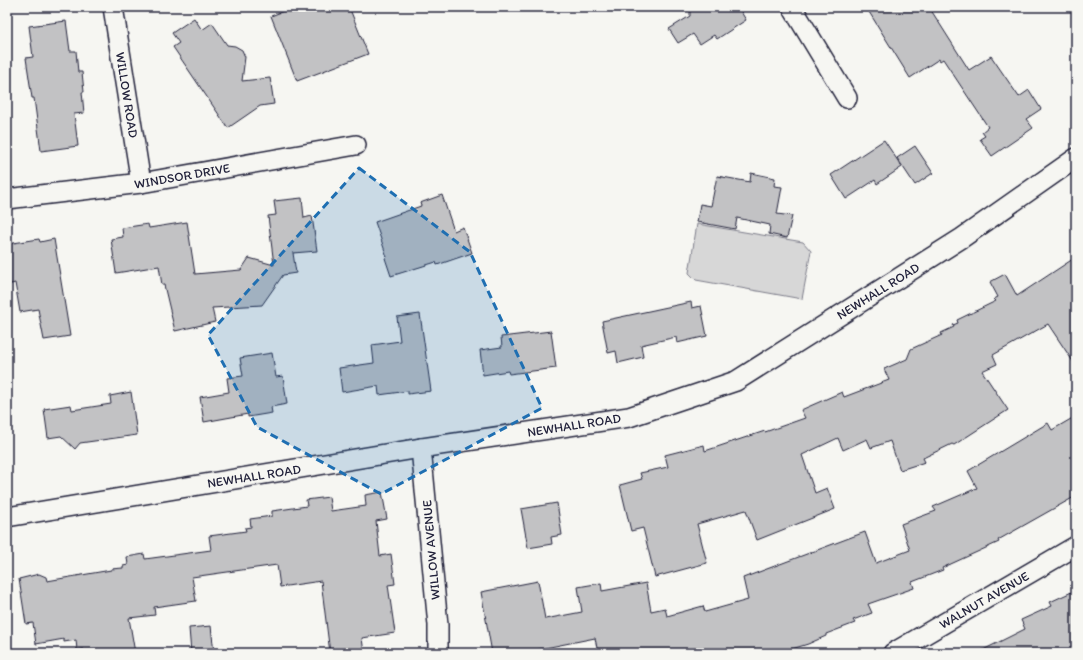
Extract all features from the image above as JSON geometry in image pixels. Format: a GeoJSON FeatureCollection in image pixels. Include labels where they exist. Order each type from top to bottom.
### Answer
{"type":"FeatureCollection","features":[{"type":"Feature","properties":{"kind":"street","name":"WILLOW ROAD"},"geometry":{"type":"LineString","coordinates":[[113,7],[141,183]]}},
{"type":"Feature","properties":{"kind":"street"},"geometry":{"type":"LineString","coordinates":[[792,7],[847,98]]}},
{"type":"Feature","properties":{"kind":"street","name":"WINDSOR DRIVE"},"geometry":{"type":"LineString","coordinates":[[7,199],[141,183],[356,145]]}},
{"type":"Feature","properties":{"kind":"street","name":"NEWHALL ROAD"},"geometry":{"type":"LineString","coordinates":[[7,517],[421,448],[629,417],[736,381],[962,238],[1076,158]]}},
{"type":"Feature","properties":{"kind":"street","name":"WILLOW AVENUE"},"geometry":{"type":"LineString","coordinates":[[421,448],[438,625],[438,653]]}},
{"type":"Feature","properties":{"kind":"street","name":"WALNUT AVENUE"},"geometry":{"type":"LineString","coordinates":[[893,653],[1076,546]]}},
{"type":"Feature","properties":{"kind":"highlighted area"},"geometry":{"type":"Polygon","coordinates":[[[359,168],[470,252],[542,408],[381,494],[257,427],[208,335],[359,168]]]}},
{"type":"Feature","properties":{"kind":"shaded area"},"geometry":{"type":"Polygon","coordinates":[[[697,224],[803,242],[811,251],[802,299],[696,280],[689,273],[697,224]]]}},
{"type":"Feature","properties":{"kind":"building"},"geometry":{"type":"Polygon","coordinates":[[[294,7],[349,7],[368,54],[297,81],[271,16],[294,7]]]}},
{"type":"Feature","properties":{"kind":"building"},"geometry":{"type":"Polygon","coordinates":[[[690,7],[738,7],[746,20],[717,39],[714,35],[700,44],[693,34],[678,43],[669,29],[690,16],[690,7]]]}},
{"type":"Feature","properties":{"kind":"building"},"geometry":{"type":"Polygon","coordinates":[[[866,7],[929,7],[969,70],[991,56],[1019,97],[1029,90],[1041,109],[1026,119],[1033,128],[992,156],[980,139],[985,136],[982,132],[988,127],[943,59],[940,61],[939,59],[910,78],[866,7]]]}},
{"type":"Feature","properties":{"kind":"building"},"geometry":{"type":"Polygon","coordinates":[[[194,18],[202,30],[212,23],[227,45],[235,46],[242,50],[245,57],[242,81],[270,78],[274,104],[260,106],[228,128],[173,47],[179,43],[172,33],[194,18]]]}},
{"type":"Feature","properties":{"kind":"building"},"geometry":{"type":"Polygon","coordinates":[[[66,21],[70,51],[76,51],[78,72],[82,72],[84,92],[82,92],[84,113],[74,114],[78,146],[41,151],[34,98],[32,98],[26,58],[33,57],[29,26],[66,21]]]}},
{"type":"Feature","properties":{"kind":"building"},"geometry":{"type":"Polygon","coordinates":[[[884,140],[902,167],[877,184],[875,180],[846,199],[831,175],[884,140]]]}},
{"type":"Feature","properties":{"kind":"building"},"geometry":{"type":"Polygon","coordinates":[[[915,146],[933,173],[915,185],[897,158],[915,146]]]}},
{"type":"Feature","properties":{"kind":"building"},"geometry":{"type":"Polygon","coordinates":[[[751,173],[775,178],[774,186],[782,187],[777,214],[792,216],[787,238],[769,234],[770,225],[737,218],[735,229],[697,222],[700,204],[711,206],[717,176],[750,182],[751,173]]]}},
{"type":"Feature","properties":{"kind":"building"},"geometry":{"type":"Polygon","coordinates":[[[442,195],[454,231],[463,227],[472,253],[437,265],[436,262],[391,276],[385,258],[387,257],[375,222],[421,206],[420,203],[442,195]]]}},
{"type":"Feature","properties":{"kind":"building"},"geometry":{"type":"Polygon","coordinates":[[[302,198],[304,218],[312,216],[317,251],[293,253],[296,273],[283,275],[262,305],[212,308],[215,322],[175,331],[164,285],[162,285],[159,266],[116,273],[111,239],[123,237],[122,228],[148,224],[149,228],[187,222],[195,274],[241,270],[249,258],[274,265],[268,216],[276,215],[274,201],[302,198]]]}},
{"type":"Feature","properties":{"kind":"building"},"geometry":{"type":"Polygon","coordinates":[[[39,239],[40,242],[54,239],[70,336],[44,340],[38,309],[20,312],[15,283],[7,285],[7,244],[39,239]]]}},
{"type":"Feature","properties":{"kind":"building"},"geometry":{"type":"Polygon","coordinates":[[[1076,257],[1076,366],[1048,324],[993,355],[997,364],[982,371],[1008,410],[954,445],[952,444],[923,458],[925,462],[900,470],[890,441],[871,448],[867,439],[843,450],[838,438],[802,455],[815,493],[827,488],[835,509],[757,540],[746,510],[697,524],[707,563],[655,577],[643,528],[631,531],[620,485],[642,479],[640,473],[668,467],[665,455],[704,445],[705,451],[765,432],[805,418],[801,410],[842,392],[844,397],[889,380],[884,369],[907,359],[911,349],[942,335],[941,333],[954,327],[953,325],[958,323],[957,320],[996,301],[994,299],[998,297],[990,282],[1005,274],[1017,296],[1076,257]]]}},
{"type":"Feature","properties":{"kind":"building"},"geometry":{"type":"Polygon","coordinates":[[[691,302],[692,308],[701,306],[707,336],[677,343],[676,337],[641,345],[643,357],[618,363],[616,351],[608,353],[602,321],[691,302]]]}},
{"type":"Feature","properties":{"kind":"building"},"geometry":{"type":"Polygon","coordinates":[[[420,314],[431,391],[408,394],[408,391],[379,395],[378,386],[342,392],[339,368],[374,363],[372,345],[400,341],[397,317],[420,314]]]}},
{"type":"Feature","properties":{"kind":"building"},"geometry":{"type":"Polygon","coordinates":[[[551,331],[556,368],[509,374],[508,371],[483,375],[480,350],[502,347],[501,337],[551,331]]]}},
{"type":"Feature","properties":{"kind":"building"},"geometry":{"type":"Polygon","coordinates":[[[272,353],[276,377],[283,376],[287,404],[271,407],[272,413],[248,417],[248,414],[204,422],[200,397],[229,392],[227,378],[243,376],[240,358],[272,353]]]}},
{"type":"Feature","properties":{"kind":"building"},"geometry":{"type":"Polygon","coordinates":[[[131,392],[137,435],[80,443],[75,449],[61,436],[48,438],[44,409],[71,405],[72,410],[111,404],[110,396],[131,392]]]}},
{"type":"Feature","properties":{"kind":"building"},"geometry":{"type":"Polygon","coordinates":[[[1076,416],[1076,496],[998,540],[999,542],[942,568],[943,570],[912,582],[914,588],[868,604],[872,613],[853,620],[855,623],[826,634],[826,636],[808,644],[779,653],[598,653],[595,638],[535,650],[536,653],[492,653],[481,592],[538,581],[545,619],[582,612],[578,587],[601,583],[602,591],[646,583],[651,611],[665,608],[667,616],[703,606],[705,612],[748,600],[743,578],[865,532],[876,563],[910,550],[901,524],[936,511],[933,507],[977,488],[968,471],[1048,423],[1052,430],[1076,416]]]}},
{"type":"Feature","properties":{"kind":"building"},"geometry":{"type":"Polygon","coordinates":[[[382,492],[387,519],[376,521],[380,556],[391,554],[395,584],[388,585],[395,633],[362,638],[364,653],[330,653],[321,581],[280,587],[277,565],[192,577],[196,601],[154,607],[155,615],[129,618],[135,653],[83,653],[83,649],[77,650],[76,640],[64,642],[64,639],[36,644],[33,623],[26,624],[19,579],[39,574],[46,577],[47,581],[123,568],[123,566],[128,565],[127,557],[144,554],[145,559],[211,550],[209,536],[246,531],[245,528],[251,527],[250,519],[272,516],[272,511],[307,506],[306,500],[329,497],[331,511],[366,506],[365,495],[382,492]]]}},
{"type":"Feature","properties":{"kind":"building"},"geometry":{"type":"Polygon","coordinates":[[[557,503],[562,535],[551,537],[552,544],[528,548],[521,509],[557,503]]]}},
{"type":"Feature","properties":{"kind":"building"},"geometry":{"type":"Polygon","coordinates":[[[1076,590],[1076,653],[977,653],[1025,629],[1021,620],[1052,606],[1050,602],[1076,590]]]}},
{"type":"Feature","properties":{"kind":"building"},"geometry":{"type":"Polygon","coordinates":[[[211,626],[214,653],[191,653],[189,628],[211,626]]]}}]}
